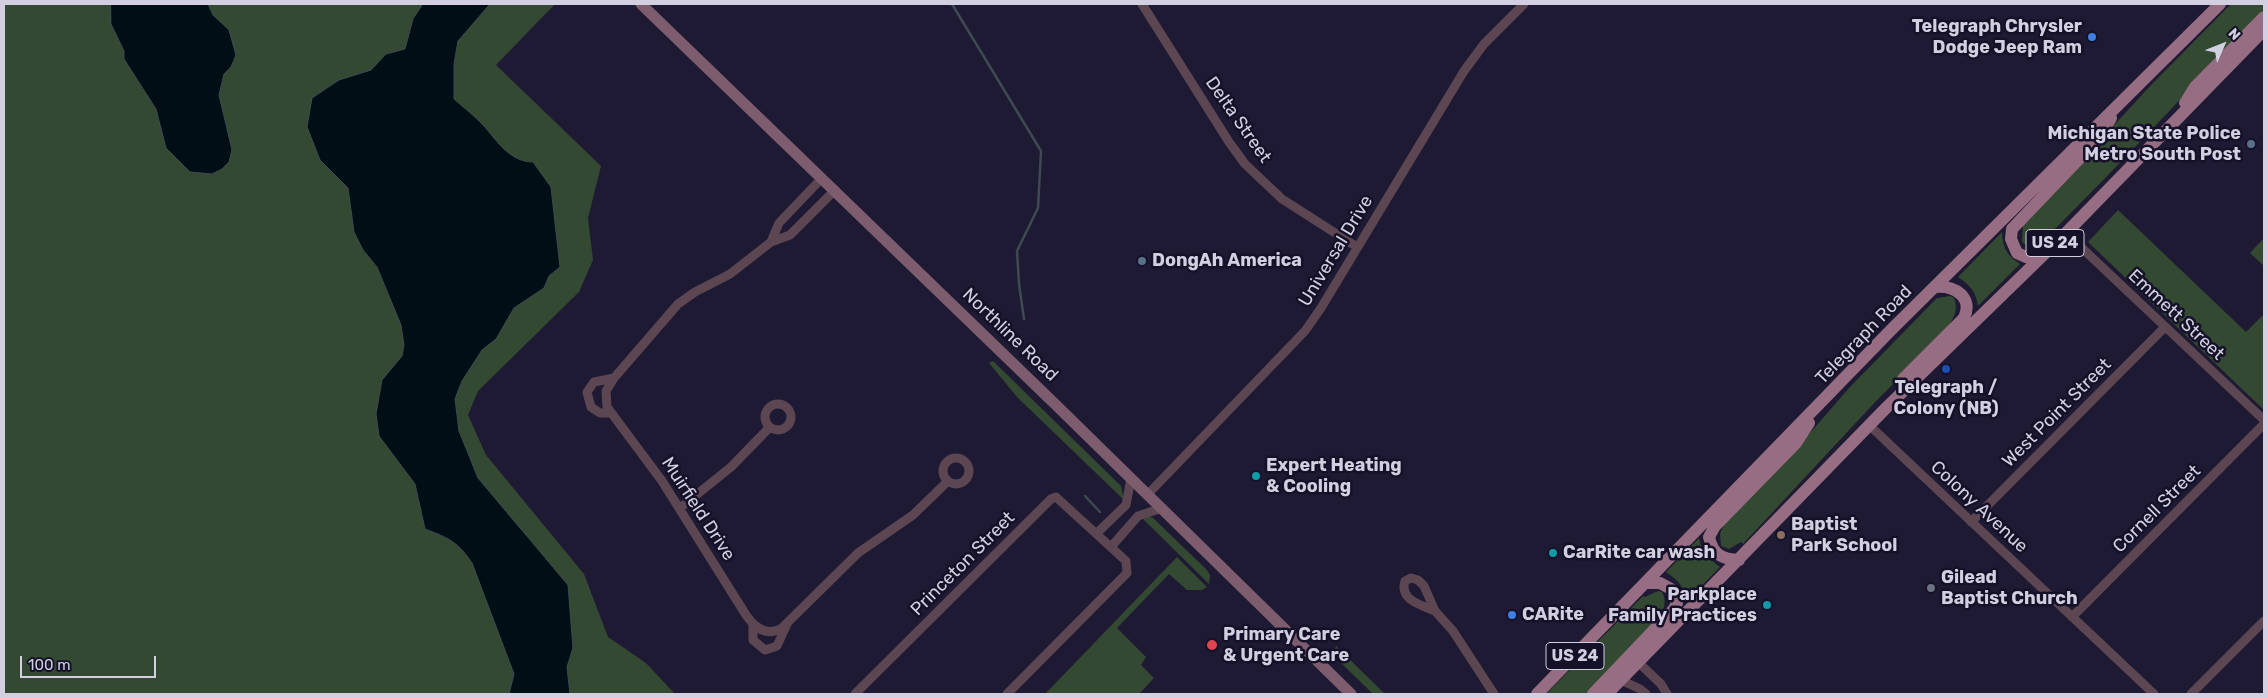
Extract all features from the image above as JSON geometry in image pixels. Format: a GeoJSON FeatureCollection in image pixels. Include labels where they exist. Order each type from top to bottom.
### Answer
{"type":"FeatureCollection","features":[{"type":"Feature","properties":{"kind":"main road","name":"Northline Road"},"geometry":{"type":"LineString","coordinates":[[641,4],[1148,494],[1351,694]]}},
{"type":"Feature","properties":{"kind":"main road","name":"Telegraph Road"},"geometry":{"type":"LineString","coordinates":[[1537,694],[1935,287],[2220,4]]}},
{"type":"Feature","properties":{"kind":"main road"},"geometry":{"type":"LineString","coordinates":[[2172,124],[2195,87],[2264,17]]}},
{"type":"Feature","properties":{"kind":"main road","name":"US 24"},"geometry":{"type":"LineString","coordinates":[[1607,694],[1869,425],[2066,233],[2172,124],[2262,36]]}},
{"type":"Feature","properties":{"kind":"main road"},"geometry":{"type":"LineString","coordinates":[[2041,257],[2026,257],[2017,253],[2011,239],[2012,229],[2098,140],[2122,101]]}},
{"type":"Feature","properties":{"kind":"main road"},"geometry":{"type":"LineString","coordinates":[[1859,436],[1880,402],[1964,318],[1968,310],[1962,295],[1951,288],[1935,287]]}},
{"type":"Feature","properties":{"kind":"main road"},"geometry":{"type":"LineString","coordinates":[[1739,560],[1722,558],[1714,551],[1709,537],[1715,526],[1796,443],[1824,401]]}},
{"type":"Feature","properties":{"kind":"main road"},"geometry":{"type":"LineString","coordinates":[[1593,694],[1674,609],[1677,603],[1671,589],[1660,583],[1646,583]]}},
{"type":"Feature","properties":{"kind":"street","name":"Delta Street"},"geometry":{"type":"LineString","coordinates":[[1142,4],[1229,142],[1250,169],[1282,199],[1357,247]]}},
{"type":"Feature","properties":{"kind":"street","name":"Universal Drive"},"geometry":{"type":"LineString","coordinates":[[1148,494],[1305,331],[1472,59],[1524,4]]}},
{"type":"Feature","properties":{"kind":"street"},"geometry":{"type":"LineString","coordinates":[[771,242],[778,223],[822,178]]}},
{"type":"Feature","properties":{"kind":"street"},"geometry":{"type":"LineString","coordinates":[[611,413],[600,412],[590,407],[587,392],[594,382],[614,378],[678,304],[745,263],[771,242],[790,235],[835,190]]}},
{"type":"Feature","properties":{"kind":"street","name":"Emmett Street"},"geometry":{"type":"LineString","coordinates":[[2066,233],[2264,422]]}},
{"type":"Feature","properties":{"kind":"street","name":"West Point Street"},"geometry":{"type":"LineString","coordinates":[[1972,522],[2165,327]]}},
{"type":"Feature","properties":{"kind":"street","name":"Muirfield Drive"},"geometry":{"type":"LineString","coordinates":[[614,378],[607,388],[605,396],[611,413],[680,508],[753,625],[753,640],[765,650],[772,649],[778,646],[787,624]]}},
{"type":"Feature","properties":{"kind":"street","name":"Cornell Street"},"geometry":{"type":"LineString","coordinates":[[2072,617],[2264,422]]}},
{"type":"Feature","properties":{"kind":"street","name":"Colony Avenue"},"geometry":{"type":"LineString","coordinates":[[1869,425],[2154,694]]}},
{"type":"Feature","properties":{"kind":"street"},"geometry":{"type":"LineString","coordinates":[[680,508],[731,467],[770,427]]}},
{"type":"Feature","properties":{"kind":"street"},"geometry":{"type":"LineString","coordinates":[[1097,534],[1126,505],[1131,478]]}},
{"type":"Feature","properties":{"kind":"street"},"geometry":{"type":"LineString","coordinates":[[753,625],[765,631],[774,632],[787,624],[858,553],[913,515],[948,481]]}},
{"type":"Feature","properties":{"kind":"street","name":"Princeton Street"},"geometry":{"type":"LineString","coordinates":[[855,694],[1051,498],[1060,498],[1126,561],[1127,573],[1007,694]]}},
{"type":"Feature","properties":{"kind":"street"},"geometry":{"type":"LineString","coordinates":[[1111,547],[1138,516],[1162,508]]}},
{"type":"Feature","properties":{"kind":"street"},"geometry":{"type":"LineString","coordinates":[[1434,611],[1453,631],[1494,694]]}},
{"type":"Feature","properties":{"kind":"street"},"geometry":{"type":"LineString","coordinates":[[2191,694],[2264,621]]}},
{"type":"Feature","properties":{"kind":"street"},"geometry":{"type":"LineString","coordinates":[[1639,663],[1661,684],[1667,694]]}},
{"type":"Feature","properties":{"kind":"street"},"geometry":{"type":"LineString","coordinates":[[1621,680],[1646,694]]}},
{"type":"Feature","properties":{"kind":"green space"},"geometry":{"type":"Polygon","coordinates":[[[4,4],[555,4],[496,65],[601,166],[588,218],[593,260],[579,292],[478,391],[468,415],[486,455],[584,574],[608,637],[646,663],[675,694],[4,694],[4,4]]]}},
{"type":"Feature","properties":{"kind":"green space"},"geometry":{"type":"Polygon","coordinates":[[[2231,4],[2264,4],[2264,9],[2155,126],[2044,240],[2042,239],[2030,245],[2022,242],[2023,224],[2151,85],[2231,4]]]}},
{"type":"Feature","properties":{"kind":"green space"},"geometry":{"type":"Polygon","coordinates":[[[2118,210],[2246,332],[2264,314],[2264,410],[2088,242],[2118,210]]]}},
{"type":"Feature","properties":{"kind":"green space"},"geometry":{"type":"Polygon","coordinates":[[[2002,232],[2006,251],[2020,264],[1978,306],[1972,289],[1958,277],[2002,232]]]}},
{"type":"Feature","properties":{"kind":"green space"},"geometry":{"type":"Polygon","coordinates":[[[2264,238],[2264,266],[2250,253],[2264,238]]]}},
{"type":"Feature","properties":{"kind":"green space"},"geometry":{"type":"Polygon","coordinates":[[[1950,296],[1954,298],[1956,309],[1948,326],[1950,328],[1878,399],[1743,544],[1741,542],[1729,549],[1721,546],[1720,534],[1724,524],[1803,441],[1849,388],[1937,298],[1950,296]]]}},
{"type":"Feature","properties":{"kind":"green space"},"geometry":{"type":"Polygon","coordinates":[[[993,361],[1121,486],[1124,500],[1017,397],[989,363],[993,361]]]}},
{"type":"Feature","properties":{"kind":"green space"},"geometry":{"type":"Polygon","coordinates":[[[1143,517],[1153,518],[1206,569],[1210,575],[1209,584],[1144,520],[1143,517]]]}},
{"type":"Feature","properties":{"kind":"green space"},"geometry":{"type":"Polygon","coordinates":[[[1699,538],[1706,555],[1720,567],[1686,602],[1680,584],[1666,572],[1699,538]]]}},
{"type":"Feature","properties":{"kind":"green space"},"geometry":{"type":"Polygon","coordinates":[[[1177,557],[1207,587],[1202,590],[1187,590],[1169,574],[1117,628],[1146,657],[1141,665],[1154,678],[1139,694],[1045,694],[1177,557]]]}},
{"type":"Feature","properties":{"kind":"green space"},"geometry":{"type":"Polygon","coordinates":[[[1658,591],[1662,592],[1665,603],[1657,620],[1588,694],[1546,694],[1643,596],[1645,597],[1658,591]]]}},
{"type":"Feature","properties":{"kind":"green space"},"geometry":{"type":"Polygon","coordinates":[[[1336,646],[1385,694],[1373,694],[1333,655],[1336,646]]]}},
{"type":"Feature","properties":{"kind":"shaded area"},"geometry":{"type":"Polygon","coordinates":[[[111,4],[208,4],[213,15],[229,30],[236,55],[231,67],[224,74],[219,95],[232,150],[229,162],[222,169],[212,174],[190,172],[166,148],[156,109],[124,59],[124,51],[111,24],[111,4]]]}},
{"type":"Feature","properties":{"kind":"shaded area"},"geometry":{"type":"Polygon","coordinates":[[[423,4],[490,4],[458,41],[454,64],[454,99],[481,122],[511,155],[533,162],[551,187],[560,267],[549,276],[544,288],[514,308],[496,339],[482,350],[462,381],[455,399],[459,431],[478,478],[568,585],[573,648],[567,667],[570,694],[509,694],[514,674],[472,563],[457,545],[425,529],[415,484],[379,436],[376,414],[382,380],[402,356],[404,345],[401,325],[377,267],[363,250],[354,232],[348,188],[320,160],[307,127],[312,98],[339,80],[371,70],[386,54],[405,49],[413,19],[423,4]]]}},
{"type":"Feature","properties":{"kind":"waterway"},"geometry":{"type":"LineString","coordinates":[[952,4],[1041,151],[1038,208],[1017,251],[1024,319]]}},
{"type":"Feature","properties":{"kind":"waterway"},"geometry":{"type":"LineString","coordinates":[[1085,496],[1100,512]]}},
{"type":"Feature","properties":{"kind":"place","name":"Telegraph Chrysler Dodge Jeep Ram"},"geometry":{"type":"Point","coordinates":[2092,37]}},
{"type":"Feature","properties":{"kind":"place","name":"Michigan State Police Metro South Post"},"geometry":{"type":"Point","coordinates":[2251,144]}},
{"type":"Feature","properties":{"kind":"place","name":"DongAh America"},"geometry":{"type":"Point","coordinates":[1142,261]}},
{"type":"Feature","properties":{"kind":"place","name":"Telegraph / Colony (NB)"},"geometry":{"type":"Point","coordinates":[1946,369]}},
{"type":"Feature","properties":{"kind":"place","name":"Expert Heating & Cooling"},"geometry":{"type":"Point","coordinates":[1256,476]}},
{"type":"Feature","properties":{"kind":"place","name":"Baptist Park School"},"geometry":{"type":"Point","coordinates":[1781,535]}},
{"type":"Feature","properties":{"kind":"place","name":"CarRite car wash"},"geometry":{"type":"Point","coordinates":[1553,553]}},
{"type":"Feature","properties":{"kind":"place","name":"Gilead Baptist Church"},"geometry":{"type":"Point","coordinates":[1931,588]}},
{"type":"Feature","properties":{"kind":"place","name":"Parkplace Family Practices"},"geometry":{"type":"Point","coordinates":[1767,605]}},
{"type":"Feature","properties":{"kind":"place","name":"CARite"},"geometry":{"type":"Point","coordinates":[1512,615]}},
{"type":"Feature","properties":{"kind":"place","name":"Primary Care & Urgent Care"},"geometry":{"type":"Point","coordinates":[1212,645]}}]}
